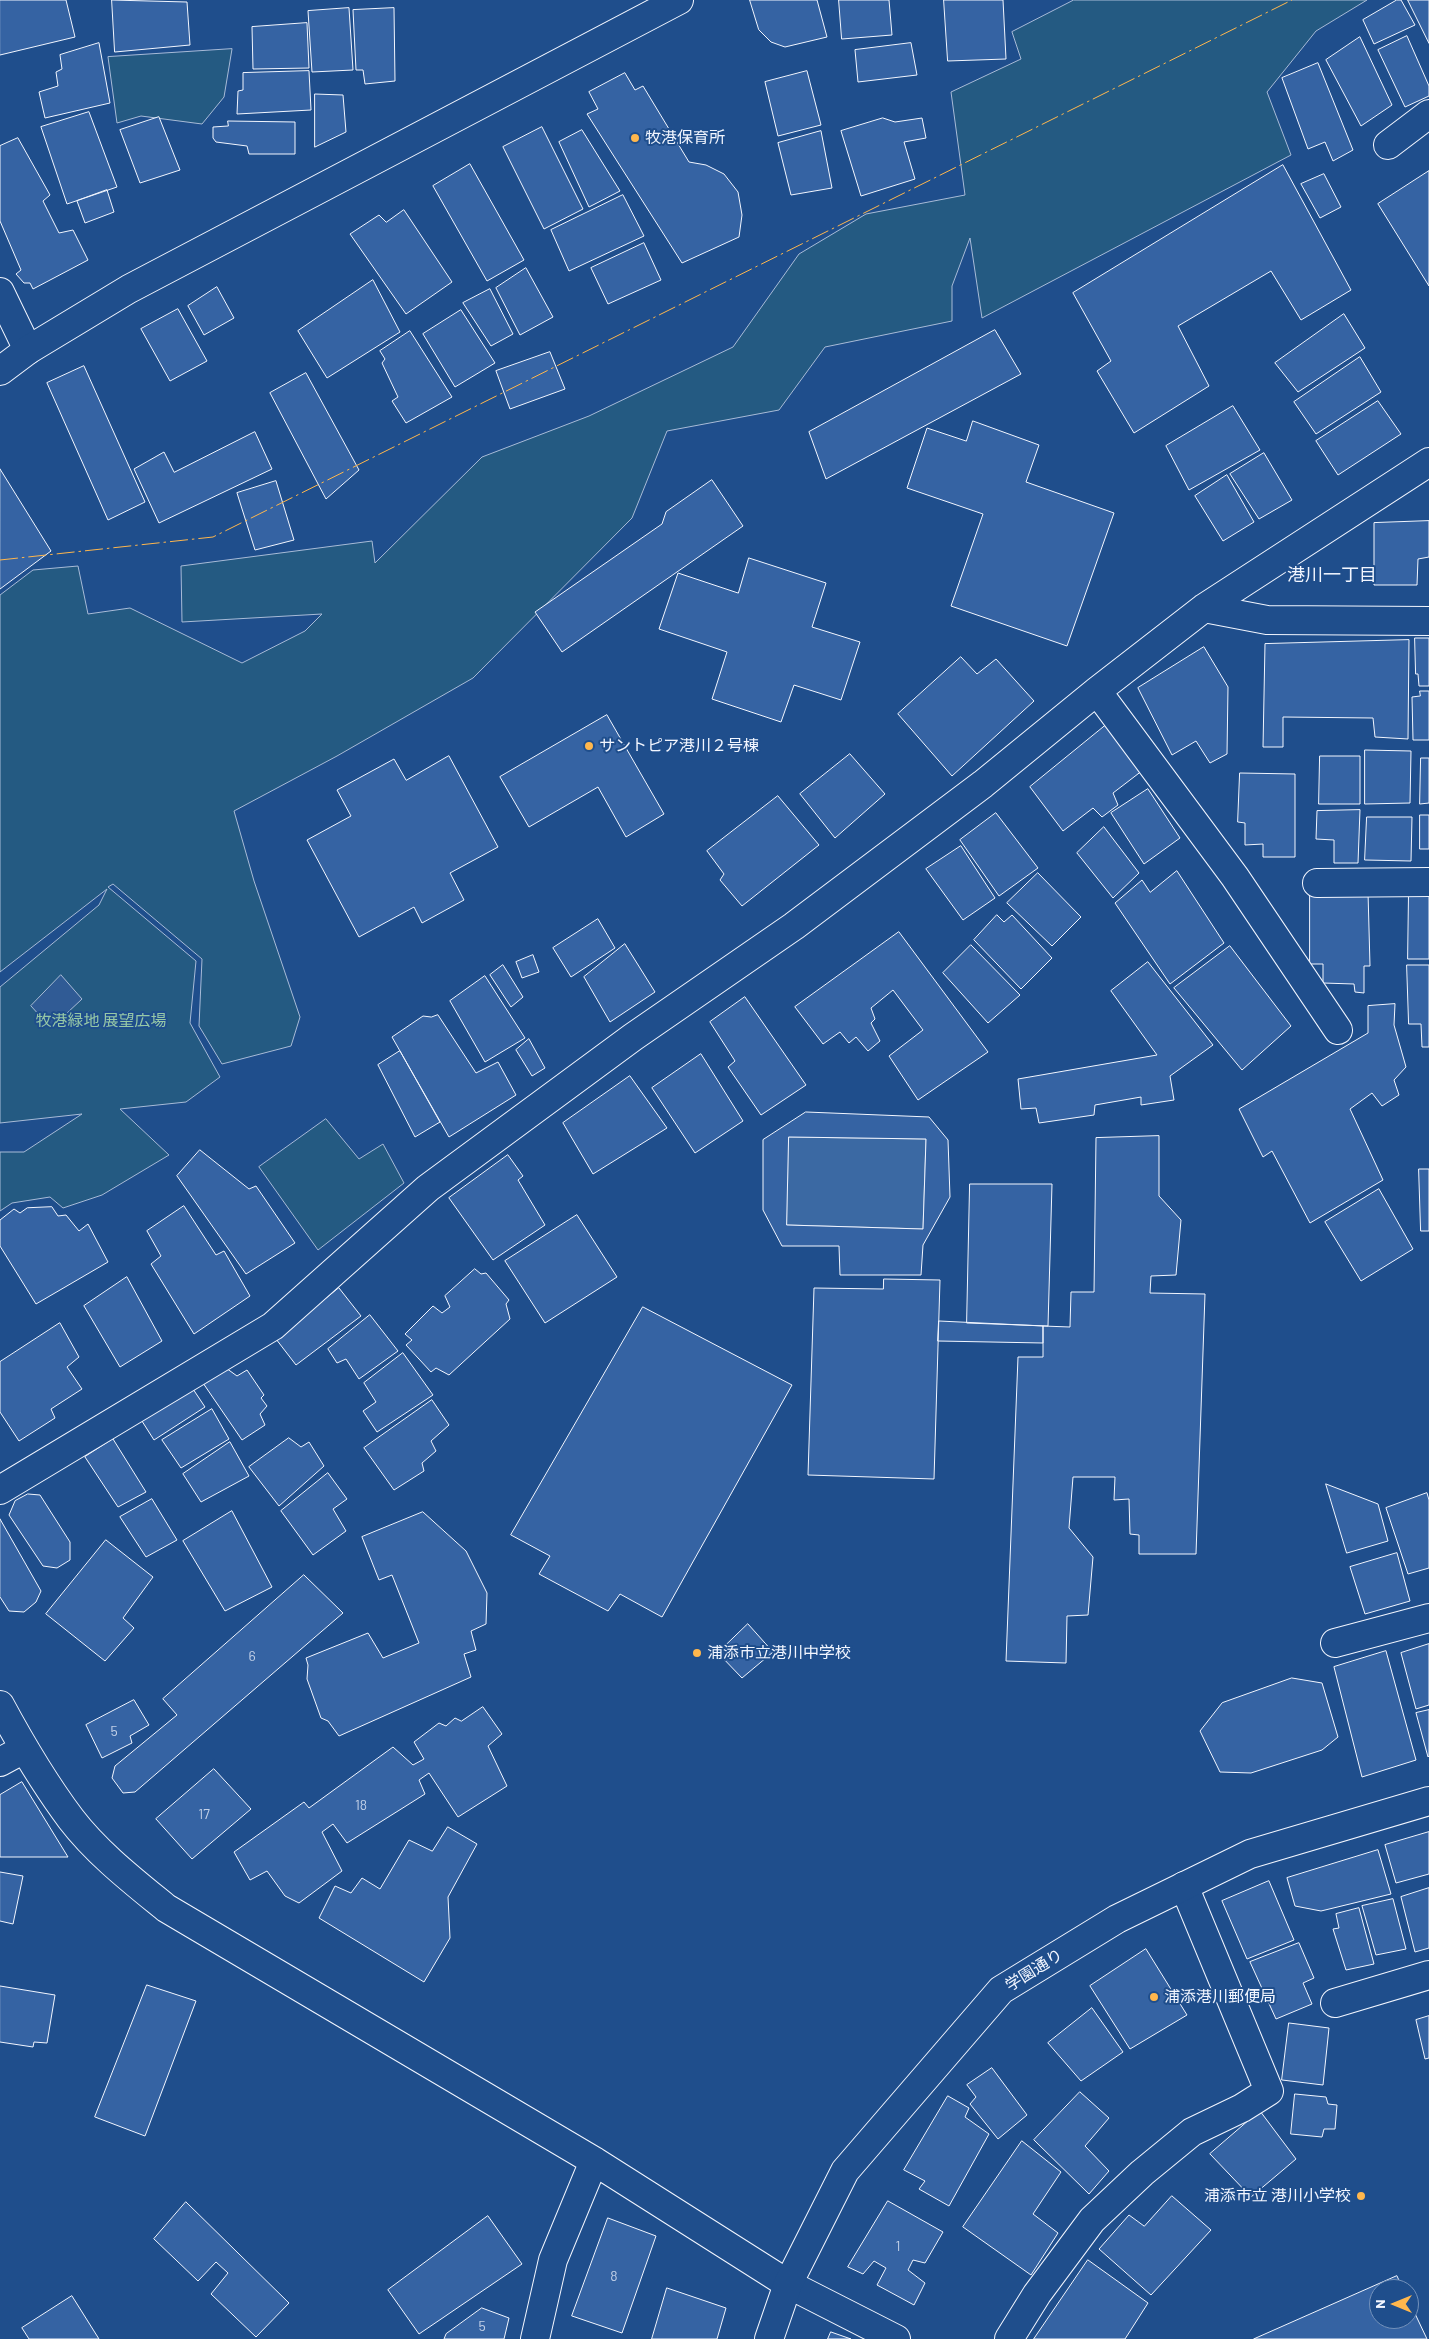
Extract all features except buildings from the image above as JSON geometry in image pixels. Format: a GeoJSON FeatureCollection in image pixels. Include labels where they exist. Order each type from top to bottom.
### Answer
{"type":"FeatureCollection","features":[{"type":"Feature","properties":{"kind":"street"},"geometry":{"type":"LineString","coordinates":[[0,371],[28,350],[129,289],[679,0]]}},
{"type":"Feature","properties":{"kind":"street"},"geometry":{"type":"LineString","coordinates":[[1388,145],[1429,114]]}},
{"type":"Feature","properties":{"kind":"street"},"geometry":{"type":"LineString","coordinates":[[0,292],[28,350]]}},
{"type":"Feature","properties":{"kind":"street"},"geometry":{"type":"LineString","coordinates":[[0,1490],[273,1326],[428,1188],[633,1037],[794,926],[983,784],[1097,691],[1204,608],[1429,462]]}},
{"type":"Feature","properties":{"kind":"street"},"geometry":{"type":"LineString","coordinates":[[1204,608],[1267,620],[1429,621]]}},
{"type":"Feature","properties":{"kind":"street"},"geometry":{"type":"LineString","coordinates":[[1097,691],[1235,877],[1338,1030]]}},
{"type":"Feature","properties":{"kind":"street"},"geometry":{"type":"LineString","coordinates":[[1317,883],[1429,882]]}},
{"type":"Feature","properties":{"kind":"street"},"geometry":{"type":"LineString","coordinates":[[1335,1642],[1429,1618]]}},
{"type":"Feature","properties":{"kind":"street"},"geometry":{"type":"LineString","coordinates":[[0,1705],[24,1748],[72,1820],[121,1872],[166,1908],[594,2161],[788,2284],[891,2338]]}},
{"type":"Feature","properties":{"kind":"street"},"geometry":{"type":"LineString","coordinates":[[0,1762],[24,1748]]}},
{"type":"Feature","properties":{"kind":"street","name":"学園通り"},"geometry":{"type":"LineString","coordinates":[[769,2339],[788,2284],[845,2171],[1001,1990],[1116,1919],[1250,1854],[1429,1801]]}},
{"type":"Feature","properties":{"kind":"street"},"geometry":{"type":"LineString","coordinates":[[1009,2339],[1037,2294],[1092,2220],[1142,2173],[1192,2132],[1242,2108],[1269,2092],[1184,1886]]}},
{"type":"Feature","properties":{"kind":"street"},"geometry":{"type":"LineString","coordinates":[[1335,2003],[1429,1975]]}},
{"type":"Feature","properties":{"kind":"street"},"geometry":{"type":"LineString","coordinates":[[535,2339],[553,2260],[594,2161]]}},
{"type":"Feature","properties":{"kind":"green space","name":"牧港緑地 展望広場"},"geometry":{"type":"Polygon","coordinates":[[[1074,0],[1367,0],[1316,31],[1267,92],[1291,155],[982,318],[970,238],[952,286],[952,321],[825,347],[779,410],[667,431],[632,518],[473,678],[337,756],[234,811],[254,881],[300,1017],[291,1046],[222,1064],[199,1026],[202,959],[113,884],[108,887],[196,961],[190,1023],[220,1077],[186,1102],[120,1109],[169,1155],[102,1195],[63,1208],[50,1197],[12,1203],[0,1211],[0,1152],[24,1152],[82,1114],[0,1123],[0,987],[99,905],[107,889],[0,972],[0,595],[33,570],[78,566],[88,614],[130,608],[242,663],[305,631],[322,614],[182,622],[181,566],[372,541],[375,563],[482,457],[589,416],[733,347],[799,254],[866,214],[965,195],[951,92],[1021,59],[1012,32],[1074,0]]]}},
{"type":"Feature","properties":{"kind":"green space"},"geometry":{"type":"Polygon","coordinates":[[[232,49],[224,97],[202,124],[141,116],[117,123],[108,57],[232,49]]]}},
{"type":"Feature","properties":{"kind":"green space"},"geometry":{"type":"Polygon","coordinates":[[[326,1119],[359,1159],[383,1144],[404,1183],[318,1250],[259,1167],[326,1119]]]}},
{"type":"Feature","properties":{"kind":"shaded area"},"geometry":{"type":"Polygon","coordinates":[[[61,975],[82,999],[51,1028],[31,1006],[61,975]]]}},
{"type":"Feature","properties":{"kind":"shaded area"},"geometry":{"type":"Polygon","coordinates":[[[789,1137],[926,1139],[923,1229],[787,1225],[789,1137]]]}},
{"type":"Feature","properties":{"kind":"power"},"geometry":{"type":"LineString","coordinates":[[0,560],[213,537],[1292,0]]}},
{"type":"Feature","properties":{"kind":"place","name":"牧港保育所"},"geometry":{"type":"Point","coordinates":[635,138]}},
{"type":"Feature","properties":{"kind":"place","name":"サントピア港川２号棟"},"geometry":{"type":"Point","coordinates":[589,746]}},
{"type":"Feature","properties":{"kind":"place","name":"浦添市立港川中学校"},"geometry":{"type":"Point","coordinates":[697,1653]}},
{"type":"Feature","properties":{"kind":"place","name":"浦添港川郵便局"},"geometry":{"type":"Point","coordinates":[1154,1997]}},
{"type":"Feature","properties":{"kind":"place","name":"浦添市立 港川小学校"},"geometry":{"type":"Point","coordinates":[1361,2196]}},
{"type":"Feature","properties":{"kind":"district","name":"港川一丁目"},"geometry":{"type":"Point","coordinates":[1332,575]}}]}
